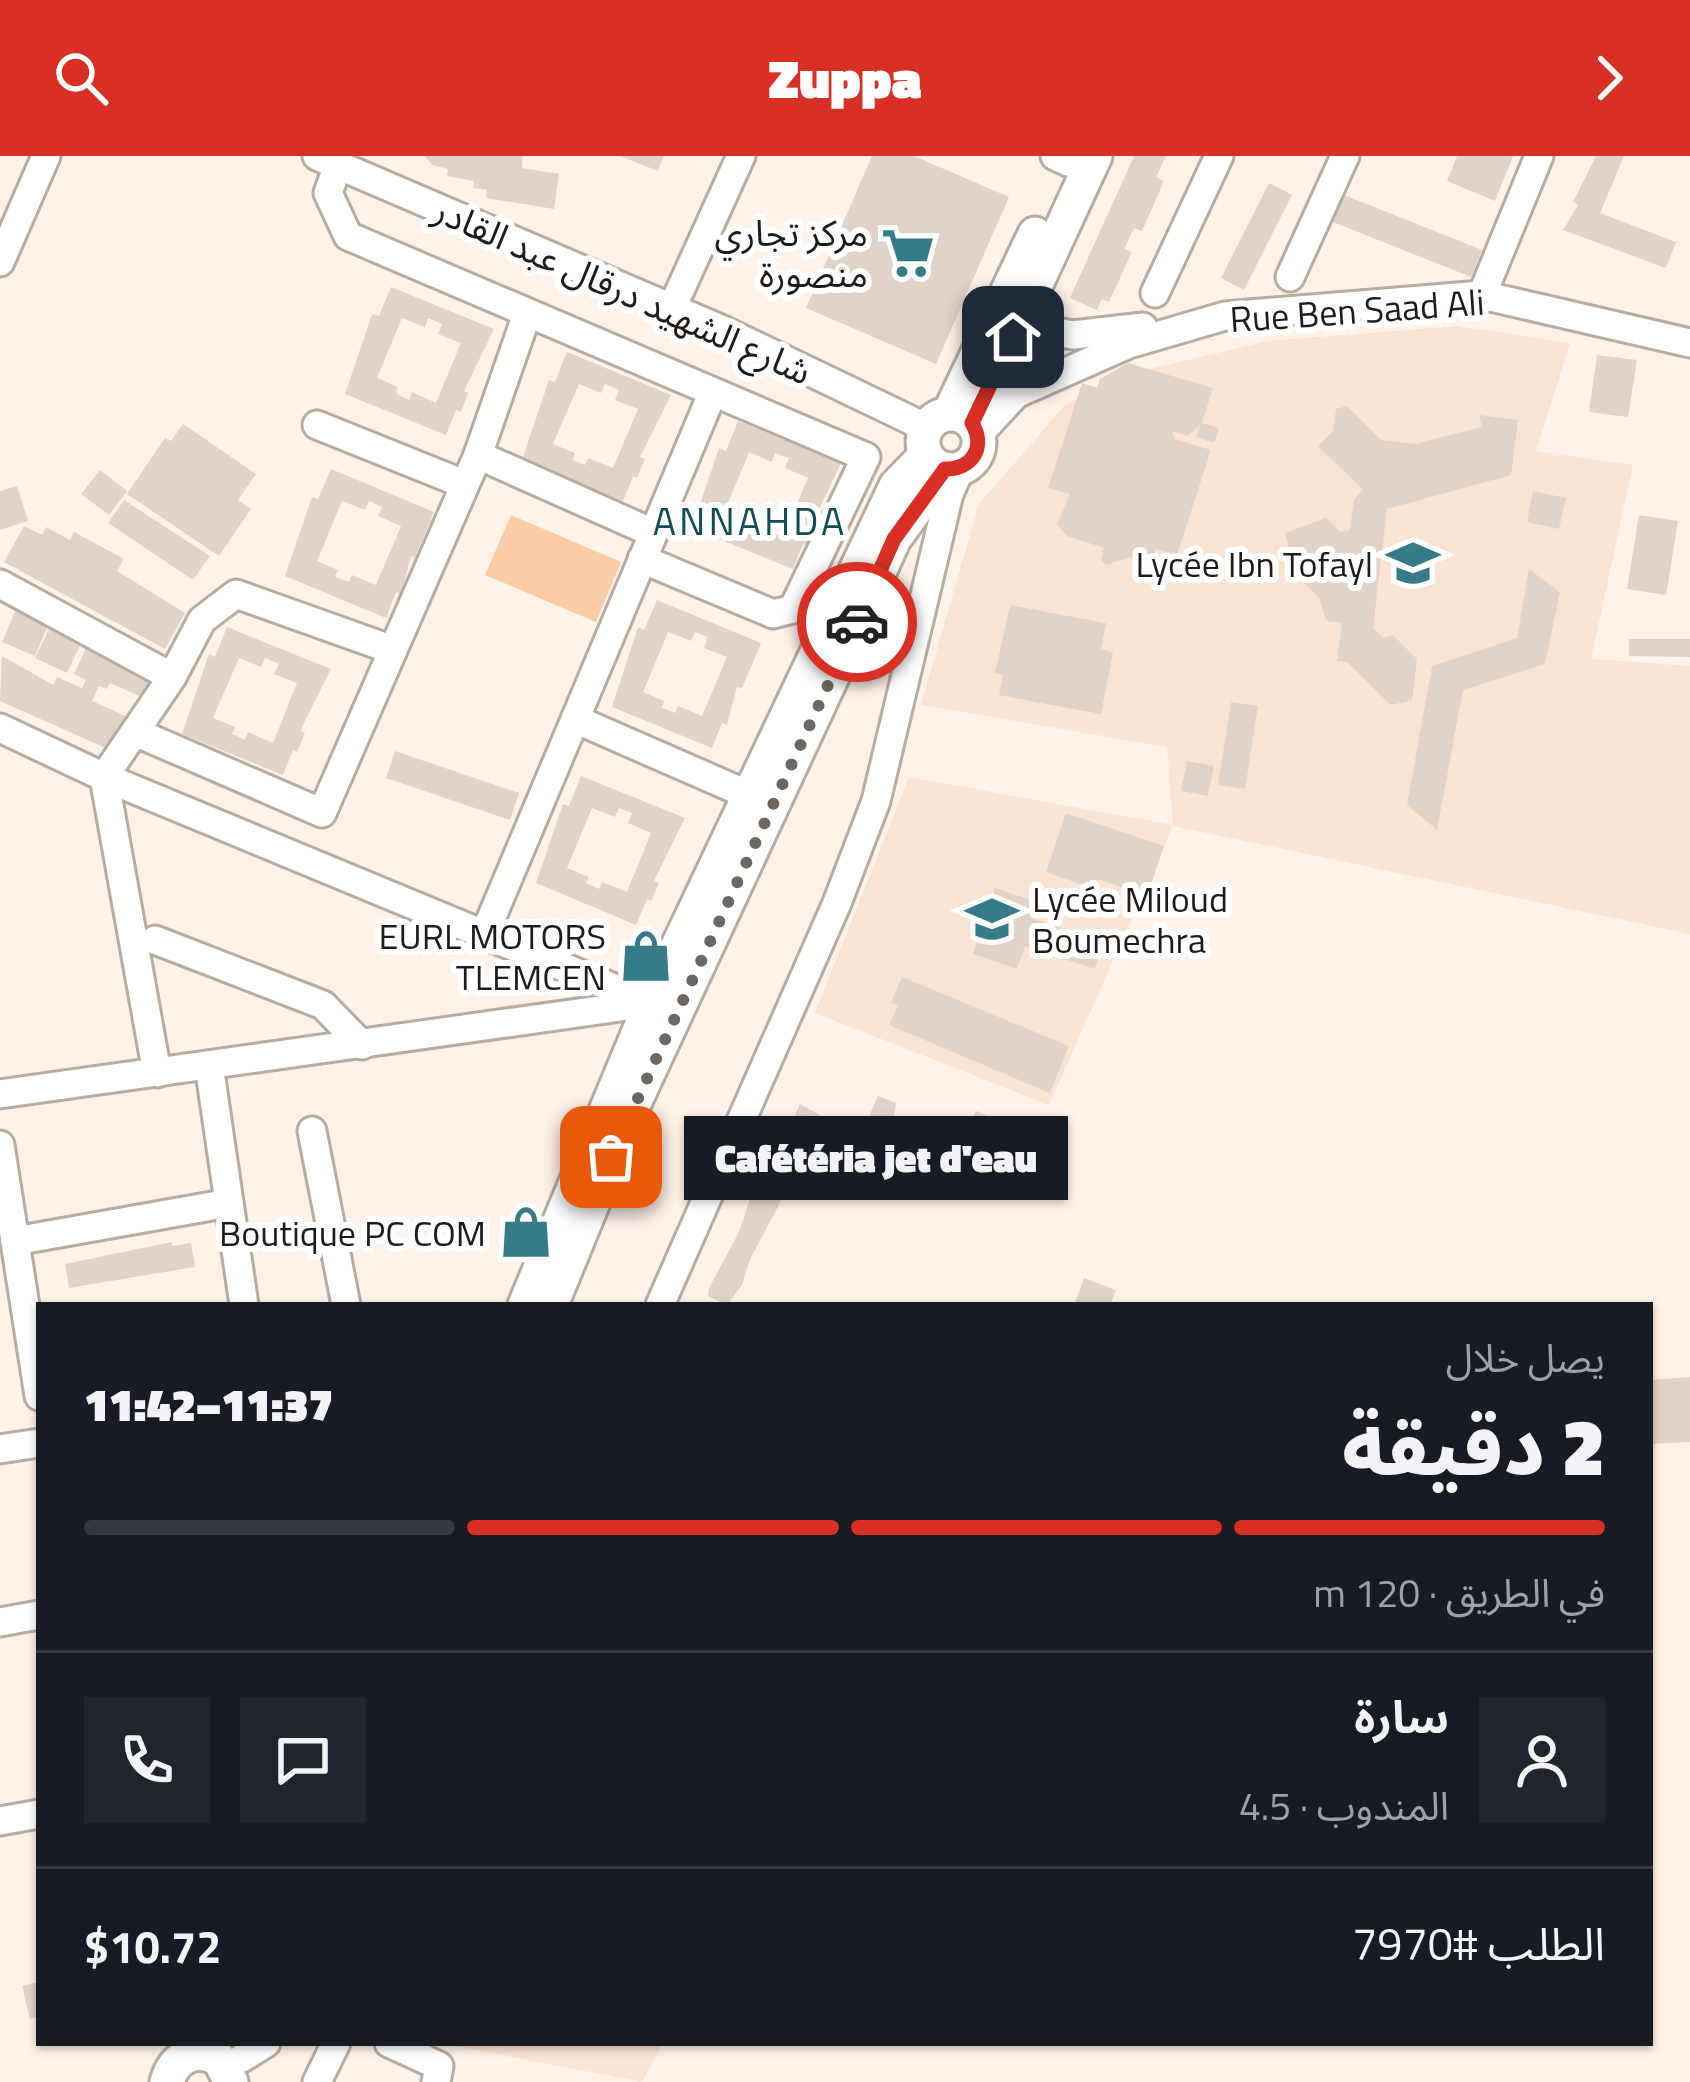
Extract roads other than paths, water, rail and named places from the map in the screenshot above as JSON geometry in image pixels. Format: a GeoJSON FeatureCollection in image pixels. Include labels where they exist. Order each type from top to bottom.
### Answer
{"type":"FeatureCollection","features":[{"type":"Feature","properties":{"kind":"main road"},"geometry":{"type":"LineString","coordinates":[[526,1302],[663,1009],[894,539],[1018,325],[1072,158]]}},
{"type":"Feature","properties":{"kind":"main road"},"geometry":{"type":"LineString","coordinates":[[551,1302],[663,1009],[751,796],[896,486],[951,442],[1072,158]]}},
{"type":"Feature","properties":{"kind":"main road"},"geometry":{"type":"LineString","coordinates":[[162,2080],[178,2060],[199,2048],[219,2059],[244,2062]]}},
{"type":"Feature","properties":{"kind":"street"},"geometry":{"type":"LineString","coordinates":[[0,262],[46,156]]}},
{"type":"Feature","properties":{"kind":"street"},"geometry":{"type":"LineString","coordinates":[[672,308],[741,156]]}},
{"type":"Feature","properties":{"kind":"street"},"geometry":{"type":"LineString","coordinates":[[1155,293],[1219,156]]}},
{"type":"Feature","properties":{"kind":"street"},"geometry":{"type":"LineString","coordinates":[[1290,278],[1345,156]]}},
{"type":"Feature","properties":{"kind":"street"},"geometry":{"type":"LineString","coordinates":[[1482,295],[1539,156]]}},
{"type":"Feature","properties":{"kind":"street"},"geometry":{"type":"LineString","coordinates":[[328,160],[328,193],[348,236],[866,457],[793,609],[773,614],[478,455]]}},
{"type":"Feature","properties":{"kind":"street","name":"شارع الشهيد درقال عبد القادر"},"geometry":{"type":"LineString","coordinates":[[328,160],[672,308],[951,442]]}},
{"type":"Feature","properties":{"kind":"street","name":"Rue Ben Saad Ali"},"geometry":{"type":"LineString","coordinates":[[951,442],[1016,394],[1130,344],[1225,316],[1482,295],[1690,343]]}},
{"type":"Feature","properties":{"kind":"street"},"geometry":{"type":"LineString","coordinates":[[134,732],[322,813],[478,455],[527,314]]}},
{"type":"Feature","properties":{"kind":"street"},"geometry":{"type":"LineString","coordinates":[[1018,325],[1073,335],[1225,316]]}},
{"type":"Feature","properties":{"kind":"street"},"geometry":{"type":"LineString","coordinates":[[484,933],[713,392]]}},
{"type":"Feature","properties":{"kind":"street"},"geometry":{"type":"LineString","coordinates":[[317,425],[464,484]]}},
{"type":"Feature","properties":{"kind":"street"},"geometry":{"type":"LineString","coordinates":[[661,1302],[837,902],[876,801],[949,494],[951,442]]}},
{"type":"Feature","properties":{"kind":"street"},"geometry":{"type":"LineString","coordinates":[[0,584],[172,677]]}},
{"type":"Feature","properties":{"kind":"street"},"geometry":{"type":"LineString","coordinates":[[157,1072],[104,777],[172,677],[202,620],[236,594],[393,650]]}},
{"type":"Feature","properties":{"kind":"street"},"geometry":{"type":"LineString","coordinates":[[575,719],[751,796]]}},
{"type":"Feature","properties":{"kind":"street"},"geometry":{"type":"LineString","coordinates":[[0,728],[104,777],[663,1009]]}},
{"type":"Feature","properties":{"kind":"street"},"geometry":{"type":"LineString","coordinates":[[155,940],[322,1005],[362,1046]]}},
{"type":"Feature","properties":{"kind":"street"},"geometry":{"type":"LineString","coordinates":[[0,1094],[663,1009]]}},
{"type":"Feature","properties":{"kind":"street"},"geometry":{"type":"LineString","coordinates":[[209,1065],[244,1302]]}},
{"type":"Feature","properties":{"kind":"street"},"geometry":{"type":"LineString","coordinates":[[312,1131],[345,1302]]}},
{"type":"Feature","properties":{"kind":"street"},"geometry":{"type":"LineString","coordinates":[[0,1145],[36,1377]]}},
{"type":"Feature","properties":{"kind":"street"},"geometry":{"type":"LineString","coordinates":[[15,1241],[229,1203]]}},
{"type":"Feature","properties":{"kind":"street"},"geometry":{"type":"LineString","coordinates":[[0,1449],[36,1443]]}},
{"type":"Feature","properties":{"kind":"street"},"geometry":{"type":"LineString","coordinates":[[0,1622],[36,1616]]}},
{"type":"Feature","properties":{"kind":"street"},"geometry":{"type":"LineString","coordinates":[[0,1820],[36,1814]]}},
{"type":"Feature","properties":{"kind":"street"},"geometry":{"type":"LineString","coordinates":[[317,2082],[335,2046]]}},
{"type":"Feature","properties":{"kind":"street"},"geometry":{"type":"LineString","coordinates":[[395,2046],[439,2066],[436,2082]]}},
{"type":"Feature","properties":{"kind":"place","name":"مركز تجاري منصورة"},"geometry":{"type":"Point","coordinates":[908,253]}},
{"type":"Feature","properties":{"kind":"place","name":"Lycée Ibn Tofayl"},"geometry":{"type":"Point","coordinates":[1413,563]}},
{"type":"Feature","properties":{"kind":"place","name":"Lycée Miloud Boumechra"},"geometry":{"type":"Point","coordinates":[992,919]}},
{"type":"Feature","properties":{"kind":"place","name":"EURL MOTORS TLEMCEN"},"geometry":{"type":"Point","coordinates":[646,956]}},
{"type":"Feature","properties":{"kind":"place","name":"Cafétéria jet d'eau"},"geometry":{"type":"Point","coordinates":[611,1157]}},
{"type":"Feature","properties":{"kind":"place","name":"Boutique PC COM"},"geometry":{"type":"Point","coordinates":[526,1232]}},
{"type":"Feature","properties":{"kind":"district","name":"ANNAHDA"},"geometry":{"type":"Point","coordinates":[750,520]}}]}
